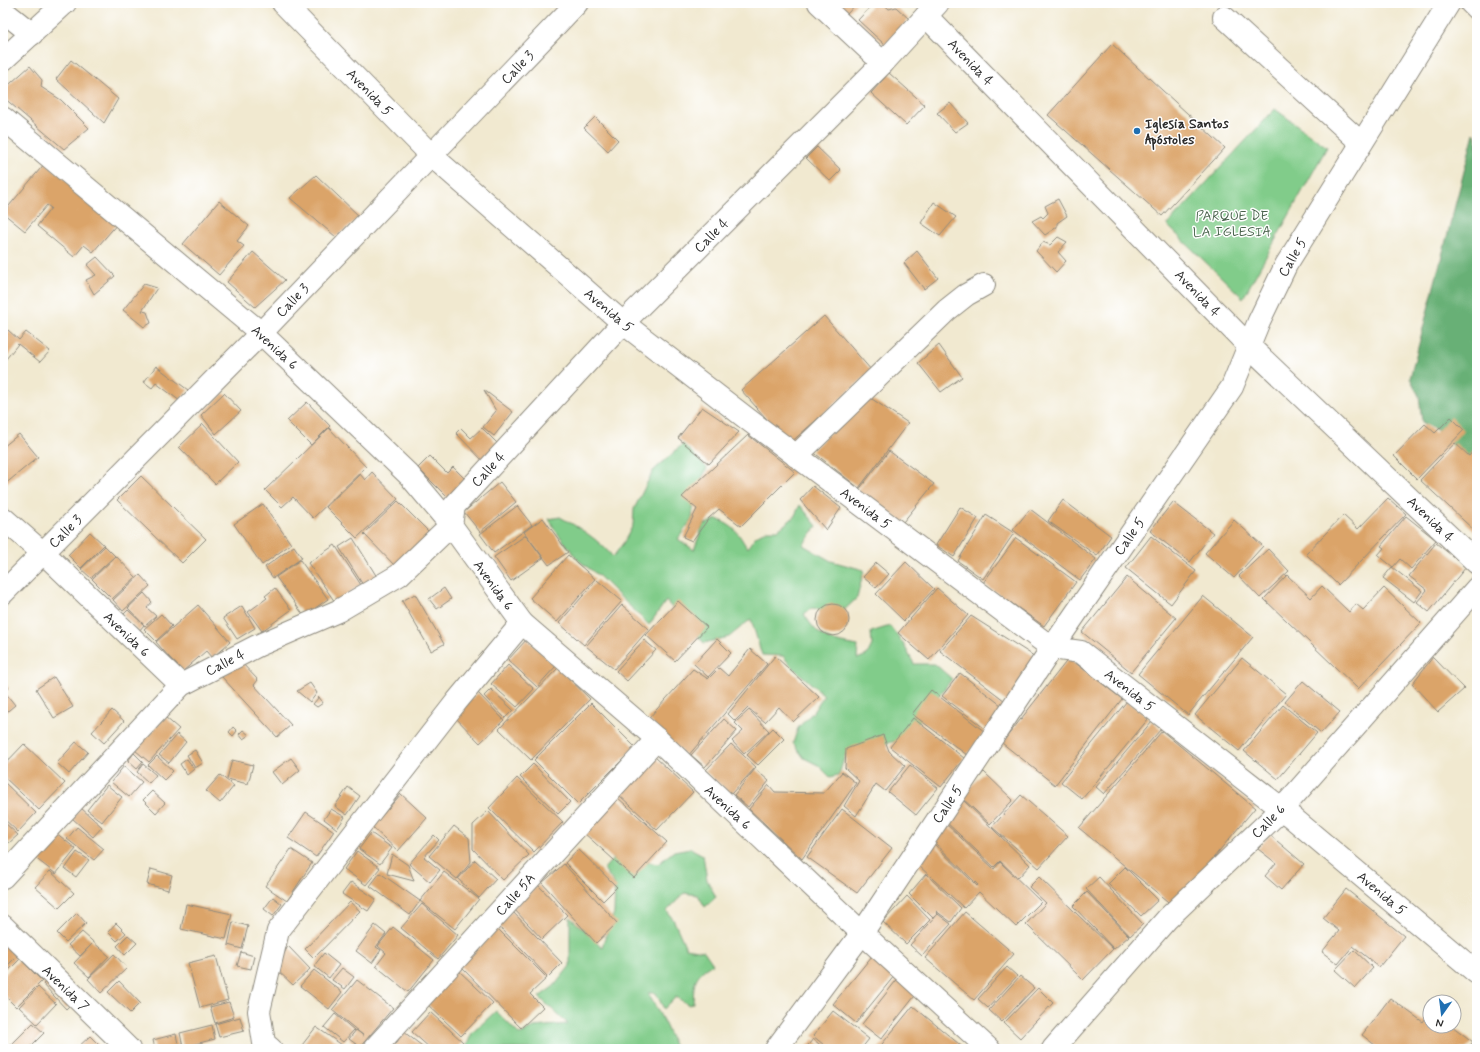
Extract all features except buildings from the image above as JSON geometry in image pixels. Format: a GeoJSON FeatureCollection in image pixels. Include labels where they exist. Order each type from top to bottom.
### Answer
{"type":"FeatureCollection","features":[{"type":"Feature","properties":{"kind":"street"},"geometry":{"type":"LineString","coordinates":[[3,60],[65,3]]}},
{"type":"Feature","properties":{"kind":"street","name":"Avenida 5"},"geometry":{"type":"LineString","coordinates":[[283,3],[432,156],[623,323],[796,456],[1052,648],[1081,652],[1282,809],[1477,973]]}},
{"type":"Feature","properties":{"kind":"street","name":"Calle 3"},"geometry":{"type":"LineString","coordinates":[[3,593],[261,333],[577,3]]}},
{"type":"Feature","properties":{"kind":"street"},"geometry":{"type":"LineString","coordinates":[[818,3],[883,63]]}},
{"type":"Feature","properties":{"kind":"street","name":"Calle 5"},"geometry":{"type":"LineString","coordinates":[[776,1049],[862,933],[1052,648],[1232,387],[1286,265],[1448,3]]}},
{"type":"Feature","properties":{"kind":"street"},"geometry":{"type":"LineString","coordinates":[[1471,3],[1477,9]]}},
{"type":"Feature","properties":{"kind":"street","name":"Calle 4"},"geometry":{"type":"LineString","coordinates":[[3,877],[181,685],[257,646],[338,611],[399,575],[451,525],[454,506],[623,323],[883,63],[932,9]]}},
{"type":"Feature","properties":{"kind":"street","name":"Avenida 4"},"geometry":{"type":"LineString","coordinates":[[932,9],[1249,346],[1477,563]]}},
{"type":"Feature","properties":{"kind":"street"},"geometry":{"type":"LineString","coordinates":[[3,11],[32,34]]}},
{"type":"Feature","properties":{"kind":"street"},"geometry":{"type":"LineString","coordinates":[[1224,17],[1361,143]]}},
{"type":"Feature","properties":{"kind":"street","name":"Avenida 6"},"geometry":{"type":"LineString","coordinates":[[3,118],[261,333],[408,475],[451,525],[522,624],[657,739],[862,933],[989,1049]]}},
{"type":"Feature","properties":{"kind":"street"},"geometry":{"type":"LineString","coordinates":[[796,456],[948,310],[966,295],[984,285]]}},
{"type":"Feature","properties":{"kind":"street","name":"Avenida 6"},"geometry":{"type":"LineString","coordinates":[[3,518],[181,685]]}},
{"type":"Feature","properties":{"kind":"street","name":"Calle 6"},"geometry":{"type":"LineString","coordinates":[[1053,1049],[1167,919],[1282,809],[1477,588]]}},
{"type":"Feature","properties":{"kind":"street"},"geometry":{"type":"LineString","coordinates":[[271,1049],[264,1043],[258,1010],[278,931],[447,714],[522,624]]}},
{"type":"Feature","properties":{"kind":"street","name":"Calle 5A"},"geometry":{"type":"LineString","coordinates":[[374,1049],[657,739]]}},
{"type":"Feature","properties":{"kind":"street","name":"Avenida 7"},"geometry":{"type":"LineString","coordinates":[[3,926],[129,1049]]}},
{"type":"Feature","properties":{"kind":"green space","name":"PARQUE DE LA IGLESIA"},"geometry":{"type":"Polygon","coordinates":[[[1275,109],[1327,147],[1243,298],[1167,225],[1275,109]]]}},
{"type":"Feature","properties":{"kind":"green space"},"geometry":{"type":"Polygon","coordinates":[[[1474,133],[1477,137],[1477,462],[1456,461],[1449,437],[1422,422],[1419,396],[1410,378],[1474,133]]]}},
{"type":"Feature","properties":{"kind":"green space"},"geometry":{"type":"Polygon","coordinates":[[[683,444],[707,468],[695,492],[692,519],[678,539],[694,550],[703,525],[717,519],[735,530],[747,548],[756,536],[767,530],[778,530],[794,517],[800,505],[817,526],[803,545],[831,561],[864,570],[857,598],[840,614],[812,608],[804,614],[815,629],[826,638],[833,641],[858,646],[857,659],[867,655],[872,645],[871,632],[890,626],[904,645],[914,664],[935,664],[952,679],[906,738],[845,755],[839,775],[830,777],[818,765],[804,758],[793,743],[798,728],[813,712],[824,695],[791,666],[783,656],[762,655],[751,619],[729,637],[704,643],[666,601],[649,625],[599,576],[578,560],[555,530],[549,519],[560,517],[588,534],[613,557],[624,542],[633,525],[634,509],[653,471],[683,444]]]}},
{"type":"Feature","properties":{"kind":"green space"},"geometry":{"type":"Polygon","coordinates":[[[690,848],[703,855],[707,880],[716,897],[705,907],[698,895],[684,893],[667,911],[674,921],[686,948],[704,951],[713,964],[702,972],[696,979],[693,1003],[689,1005],[676,997],[664,1009],[656,993],[648,993],[664,1022],[676,1049],[465,1049],[472,1033],[496,1011],[520,1035],[534,1027],[568,1024],[539,997],[554,986],[570,966],[570,917],[602,947],[614,913],[615,885],[604,869],[614,857],[658,864],[674,851],[690,848]]]}},
{"type":"Feature","properties":{"kind":"place","name":"Iglesia Santos Apóstoles"},"geometry":{"type":"Point","coordinates":[1137,131]}}]}
